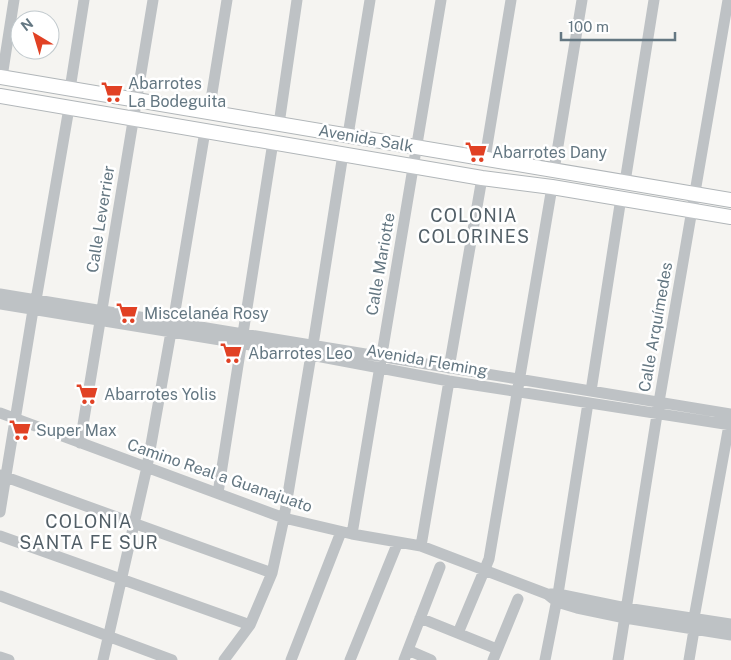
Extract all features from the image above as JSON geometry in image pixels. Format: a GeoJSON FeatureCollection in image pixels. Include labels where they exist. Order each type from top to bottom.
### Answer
{"type":"FeatureCollection","features":[{"type":"Feature","properties":{"kind":"main road","name":"Avenida Salk"},"geometry":{"type":"LineString","coordinates":[[1,77],[731,200]]}},
{"type":"Feature","properties":{"kind":"main road","name":"Avenida Salk"},"geometry":{"type":"LineString","coordinates":[[0,96],[482,178],[552,186],[731,217]]}},
{"type":"Feature","properties":{"kind":"street"},"geometry":{"type":"LineString","coordinates":[[1,77],[14,0]]}},
{"type":"Feature","properties":{"kind":"street"},"geometry":{"type":"LineString","coordinates":[[70,89],[84,0]]}},
{"type":"Feature","properties":{"kind":"street","name":"Calle Leverrier"},"geometry":{"type":"LineString","coordinates":[[80,443],[153,0]]}},
{"type":"Feature","properties":{"kind":"street"},"geometry":{"type":"LineString","coordinates":[[209,112],[227,0]]}},
{"type":"Feature","properties":{"kind":"street"},"geometry":{"type":"LineString","coordinates":[[279,124],[297,0]]}},
{"type":"Feature","properties":{"kind":"street"},"geometry":{"type":"LineString","coordinates":[[348,135],[370,0]]}},
{"type":"Feature","properties":{"kind":"street","name":"Calle Mariotte"},"geometry":{"type":"LineString","coordinates":[[290,660],[346,533],[379,369],[441,0]]}},
{"type":"Feature","properties":{"kind":"street"},"geometry":{"type":"LineString","coordinates":[[484,158],[511,0]]}},
{"type":"Feature","properties":{"kind":"street"},"geometry":{"type":"LineString","coordinates":[[554,170],[582,0]]}},
{"type":"Feature","properties":{"kind":"street"},"geometry":{"type":"LineString","coordinates":[[624,182],[654,0]]}},
{"type":"Feature","properties":{"kind":"street","name":"Calle Arquímedes"},"geometry":{"type":"LineString","coordinates":[[618,660],[658,408],[728,0]]}},
{"type":"Feature","properties":{"kind":"street"},"geometry":{"type":"LineString","coordinates":[[0,512],[3,477],[15,419],[69,108]]}},
{"type":"Feature","properties":{"kind":"street"},"geometry":{"type":"LineString","coordinates":[[103,660],[146,467],[206,131]]}},
{"type":"Feature","properties":{"kind":"street"},"geometry":{"type":"LineString","coordinates":[[218,493],[273,142]]}},
{"type":"Feature","properties":{"kind":"street"},"geometry":{"type":"LineString","coordinates":[[224,660],[250,625],[272,573],[284,518],[343,154]]}},
{"type":"Feature","properties":{"kind":"street"},"geometry":{"type":"LineString","coordinates":[[449,368],[482,178]]}},
{"type":"Feature","properties":{"kind":"street"},"geometry":{"type":"LineString","coordinates":[[458,634],[489,559],[552,186]]}},
{"type":"Feature","properties":{"kind":"street"},"geometry":{"type":"LineString","coordinates":[[546,660],[554,597],[622,198]]}},
{"type":"Feature","properties":{"kind":"street","name":"Avenida Fleming"},"geometry":{"type":"LineString","coordinates":[[0,294],[34,305]]}},
{"type":"Feature","properties":{"kind":"street","name":"Avenida Fleming"},"geometry":{"type":"LineString","coordinates":[[0,304],[34,305],[312,350],[381,356],[519,379],[589,397]]}},
{"type":"Feature","properties":{"kind":"street","name":"Avenida Fleming"},"geometry":{"type":"LineString","coordinates":[[312,350],[379,369],[517,392],[589,397],[658,408],[730,416]]}},
{"type":"Feature","properties":{"kind":"street"},"geometry":{"type":"LineString","coordinates":[[421,546],[449,381]]}},
{"type":"Feature","properties":{"kind":"street","name":"Camino Real a Guanajuato"},"geometry":{"type":"LineString","coordinates":[[0,413],[284,518],[346,533],[421,546],[554,597],[626,613],[694,624],[731,635]]}},
{"type":"Feature","properties":{"kind":"street"},"geometry":{"type":"LineString","coordinates":[[689,660],[730,416]]}},
{"type":"Feature","properties":{"kind":"street"},"geometry":{"type":"LineString","coordinates":[[3,477],[272,573]]}},
{"type":"Feature","properties":{"kind":"street"},"geometry":{"type":"LineString","coordinates":[[0,536],[250,625]]}},
{"type":"Feature","properties":{"kind":"street"},"geometry":{"type":"LineString","coordinates":[[350,660],[398,542]]}},
{"type":"Feature","properties":{"kind":"street"},"geometry":{"type":"LineString","coordinates":[[431,660],[406,655],[440,567]]}},
{"type":"Feature","properties":{"kind":"street"},"geometry":{"type":"LineString","coordinates":[[0,596],[172,660]]}},
{"type":"Feature","properties":{"kind":"street"},"geometry":{"type":"LineString","coordinates":[[420,618],[458,634],[495,654],[518,599]]}},
{"type":"Feature","properties":{"kind":"street","name":"Camino Real a Guanajuato"},"geometry":{"type":"LineString","coordinates":[[694,624],[731,624]]}},
{"type":"Feature","properties":{"kind":"street"},"geometry":{"type":"LineString","coordinates":[[0,657],[9,660]]}},
{"type":"Feature","properties":{"kind":"place","name":"Abarrotes La Bodeguita"},"geometry":{"type":"Point","coordinates":[112,92]}},
{"type":"Feature","properties":{"kind":"place","name":"Abarrotes Dany"},"geometry":{"type":"Point","coordinates":[476,152]}},
{"type":"Feature","properties":{"kind":"place","name":"Miscelanéa Rosy"},"geometry":{"type":"Point","coordinates":[127,313]}},
{"type":"Feature","properties":{"kind":"place","name":"Abarrotes Leo"},"geometry":{"type":"Point","coordinates":[231,353]}},
{"type":"Feature","properties":{"kind":"place","name":"Abarrotes Yolis"},"geometry":{"type":"Point","coordinates":[87,394]}},
{"type":"Feature","properties":{"kind":"place","name":"Super Max"},"geometry":{"type":"Point","coordinates":[20,430]}},
{"type":"Feature","properties":{"kind":"district","name":"COLONIA COLORINES"},"geometry":{"type":"Point","coordinates":[474,226]}},
{"type":"Feature","properties":{"kind":"district","name":"COLONIA SANTA FE SUR"},"geometry":{"type":"Point","coordinates":[89,532]}}]}
